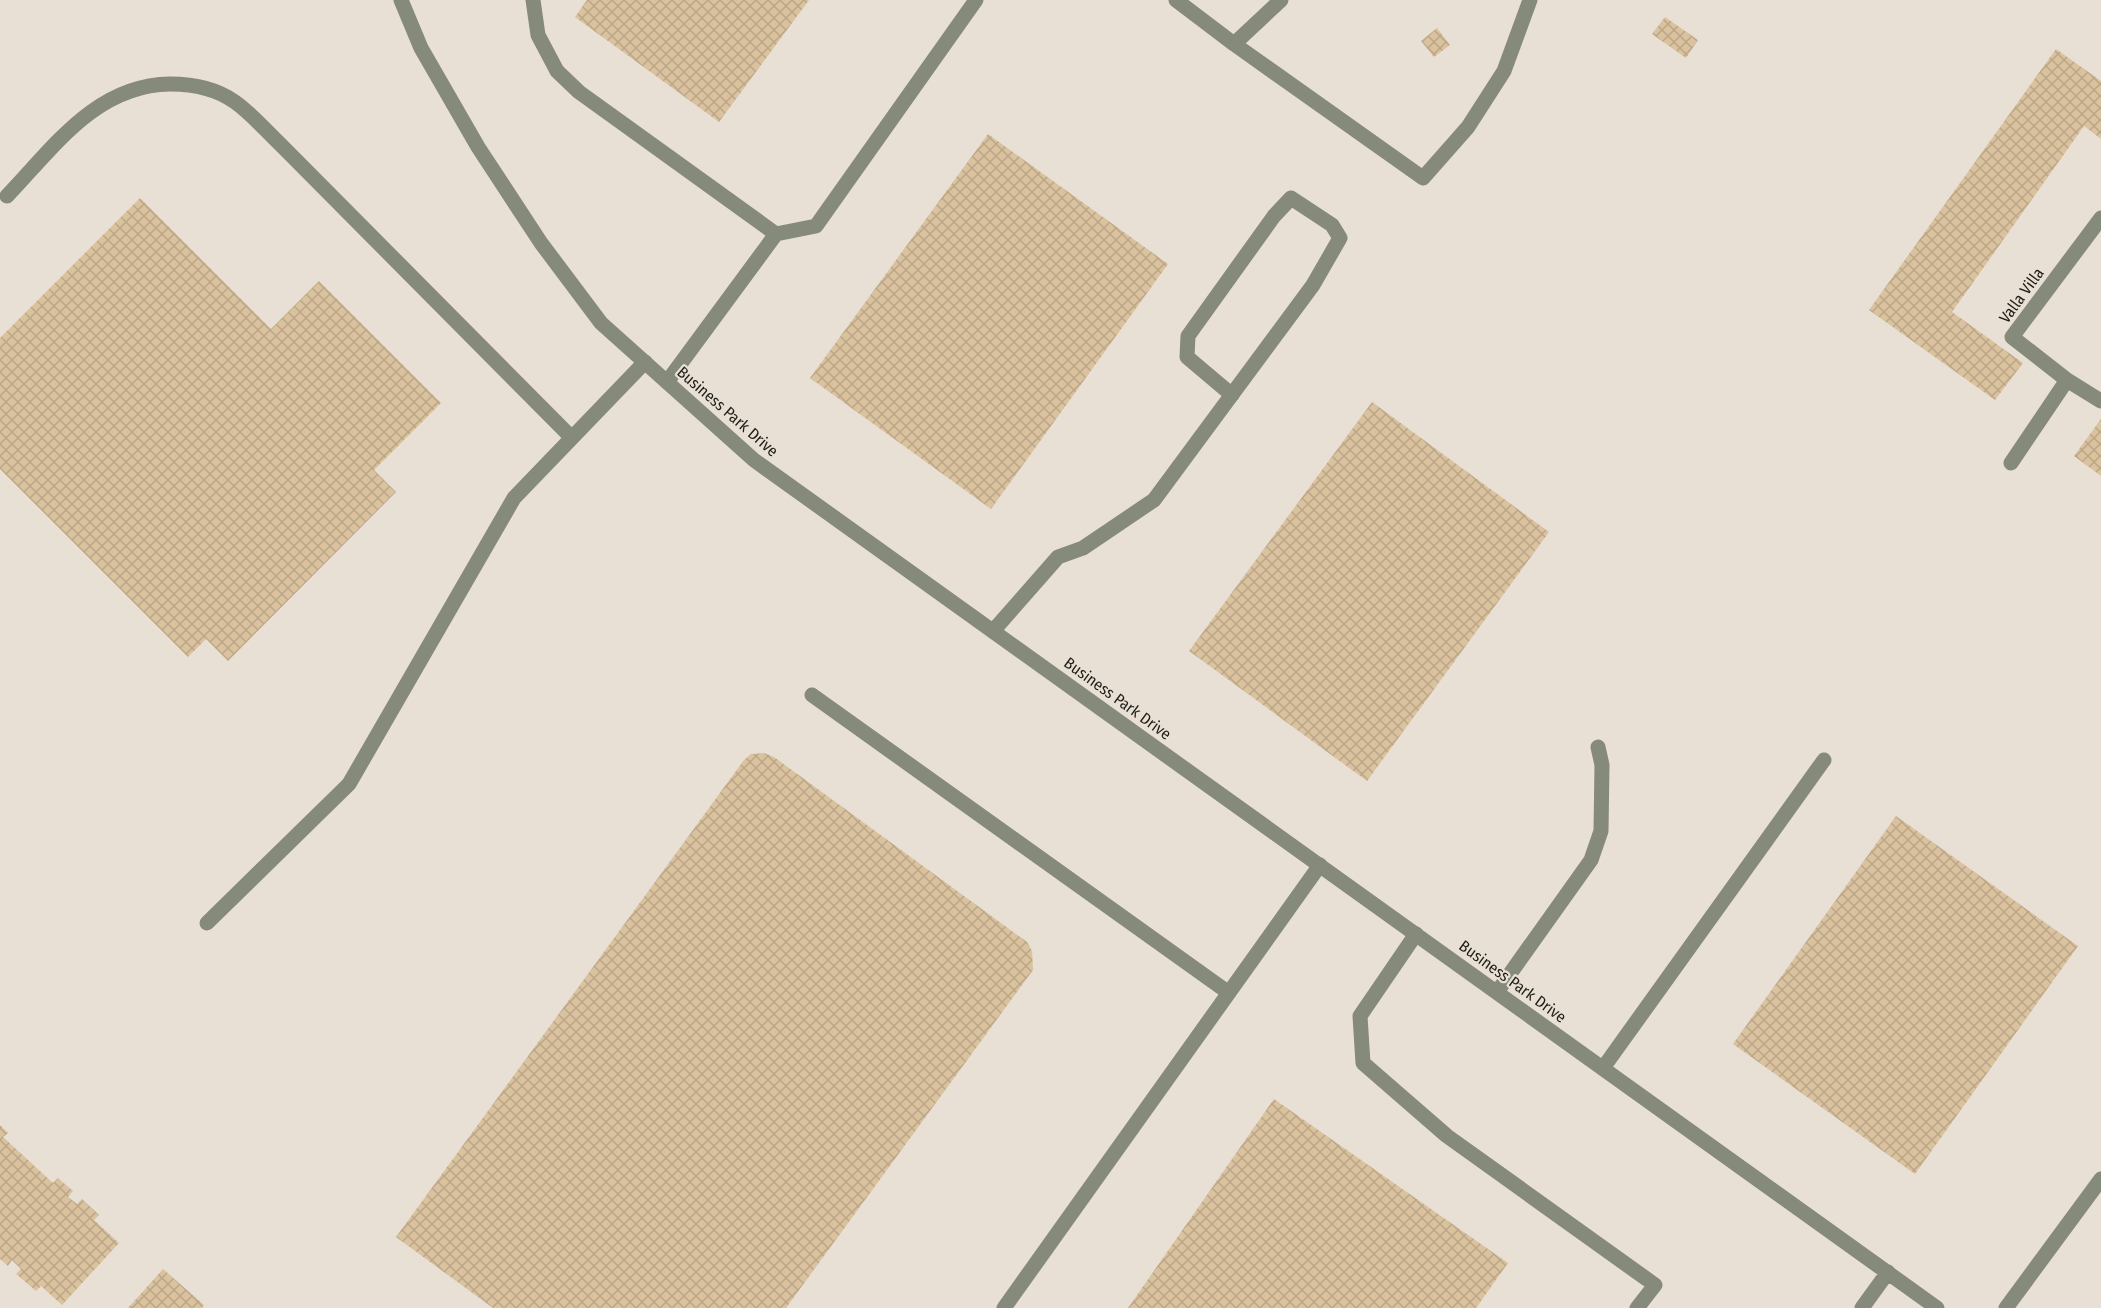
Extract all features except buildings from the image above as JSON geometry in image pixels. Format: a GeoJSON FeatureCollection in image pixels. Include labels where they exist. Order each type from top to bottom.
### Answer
{"type":"FeatureCollection","features":[{"type":"Feature","properties":{"kind":"street","name":"Business Park Drive"},"geometry":{"type":"LineString","coordinates":[[401,0],[421,48],[478,147],[541,243],[602,323],[754,460],[1937,1308]]}},
{"type":"Feature","properties":{"kind":"street"},"geometry":{"type":"LineString","coordinates":[[533,0],[538,35],[557,70],[579,92],[776,234]]}},
{"type":"Feature","properties":{"kind":"street"},"geometry":{"type":"LineString","coordinates":[[667,382],[776,234],[816,226],[976,0]]}},
{"type":"Feature","properties":{"kind":"street"},"geometry":{"type":"LineString","coordinates":[[1176,0],[1423,178],[1468,127],[1504,71],[1530,0]]}},
{"type":"Feature","properties":{"kind":"street"},"geometry":{"type":"LineString","coordinates":[[1234,44],[1281,0]]}},
{"type":"Feature","properties":{"kind":"street"},"geometry":{"type":"LineString","coordinates":[[7,196],[84,115],[107,100],[132,89],[160,84],[184,84],[209,89],[235,102],[282,146],[572,438]]}},
{"type":"Feature","properties":{"kind":"street"},"geometry":{"type":"LineString","coordinates":[[993,631],[1058,557],[1083,548],[1154,500],[1232,395],[1313,285],[1340,238],[1332,225],[1291,198],[1274,216],[1188,336],[1186,357],[1232,395]]}},
{"type":"Feature","properties":{"kind":"street","name":"Valla Villa"},"geometry":{"type":"LineString","coordinates":[[2101,218],[2012,337],[2067,380],[2101,401]]}},
{"type":"Feature","properties":{"kind":"street"},"geometry":{"type":"LineString","coordinates":[[207,923],[349,784],[514,498],[645,362]]}},
{"type":"Feature","properties":{"kind":"street"},"geometry":{"type":"LineString","coordinates":[[2011,463],[2067,380]]}},
{"type":"Feature","properties":{"kind":"street"},"geometry":{"type":"LineString","coordinates":[[812,695],[1229,993]]}},
{"type":"Feature","properties":{"kind":"street"},"geometry":{"type":"LineString","coordinates":[[1497,992],[1591,860],[1601,831],[1602,765],[1598,747]]}},
{"type":"Feature","properties":{"kind":"street"},"geometry":{"type":"LineString","coordinates":[[1603,1068],[1824,760]]}},
{"type":"Feature","properties":{"kind":"street"},"geometry":{"type":"LineString","coordinates":[[1004,1308],[1320,865]]}},
{"type":"Feature","properties":{"kind":"street"},"geometry":{"type":"LineString","coordinates":[[1416,934],[1360,1016],[1363,1064],[1447,1136],[1655,1285],[1637,1308]]}},
{"type":"Feature","properties":{"kind":"street"},"geometry":{"type":"LineString","coordinates":[[2006,1308],[2101,1179]]}},
{"type":"Feature","properties":{"kind":"street"},"geometry":{"type":"LineString","coordinates":[[1862,1308],[1888,1272]]}}]}
